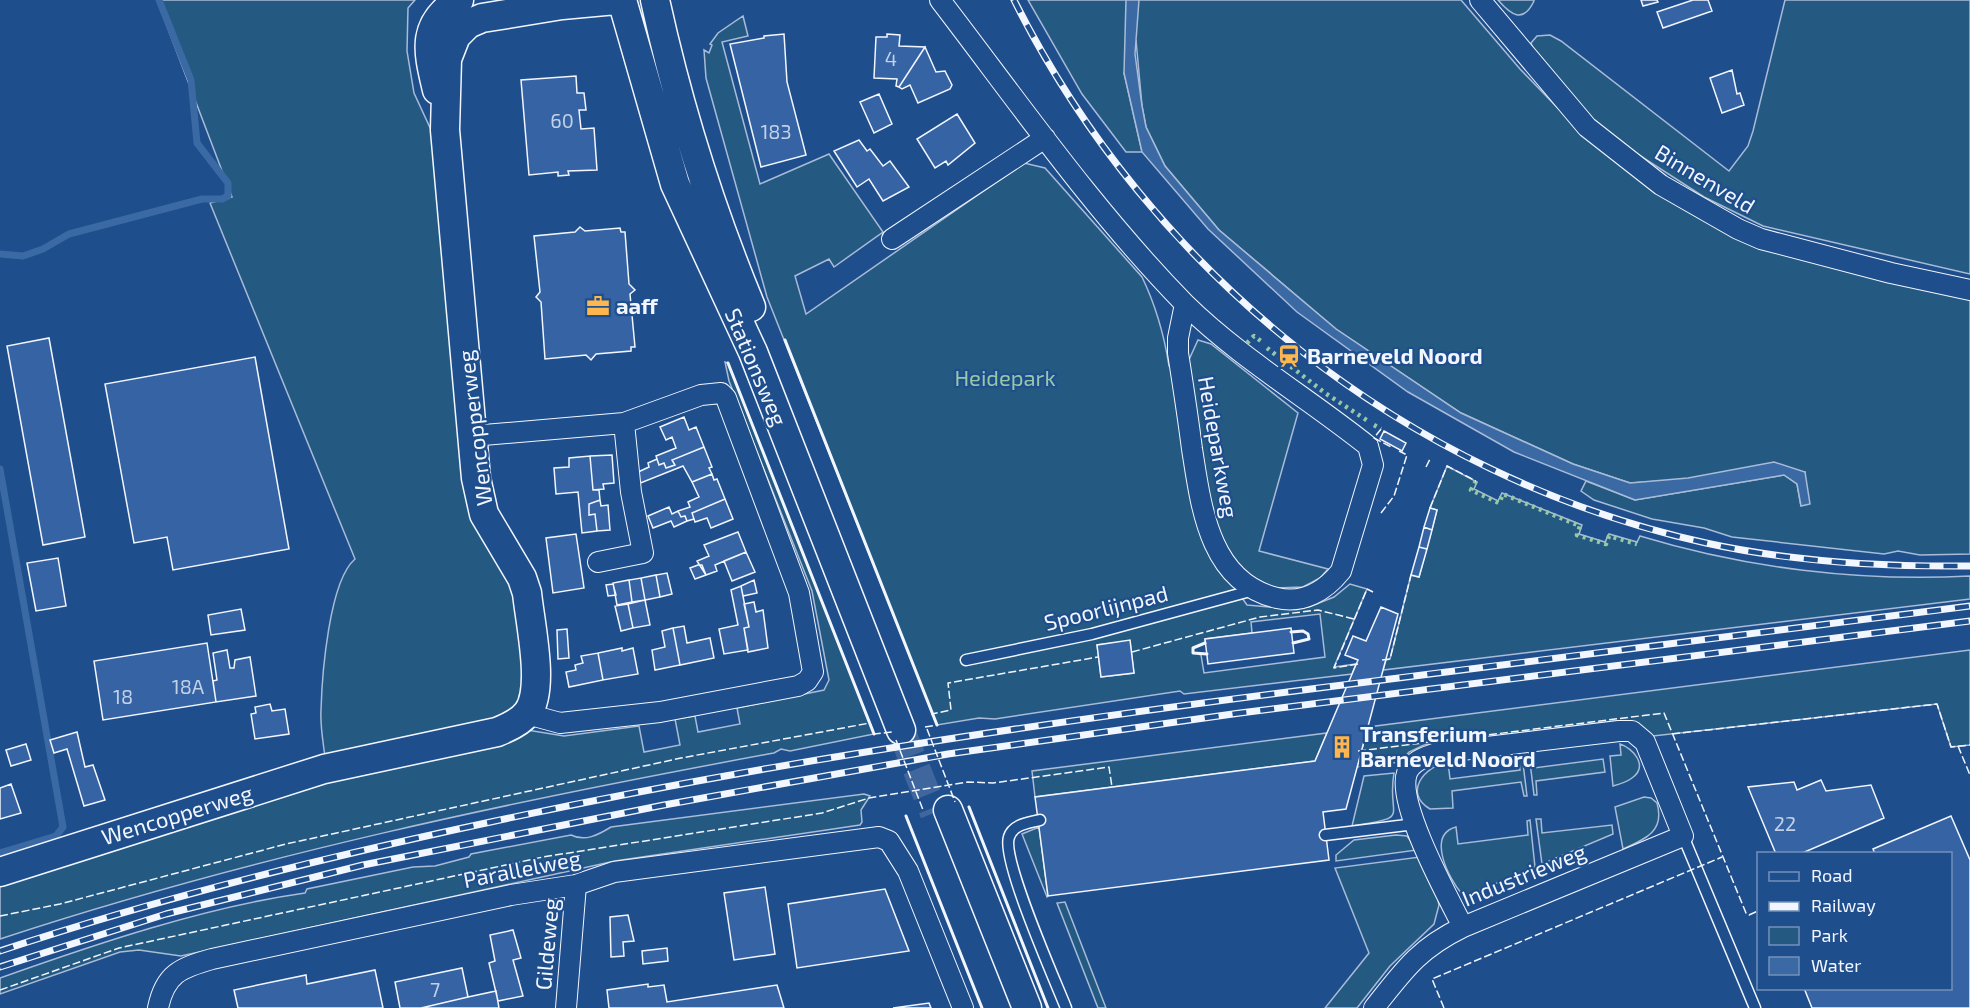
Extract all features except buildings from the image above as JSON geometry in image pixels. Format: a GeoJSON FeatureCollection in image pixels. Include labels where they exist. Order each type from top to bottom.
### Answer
{"type":"FeatureCollection","features":[{"type":"Feature","properties":{"kind":"main road","name":"Wencopperweg"},"geometry":{"type":"LineString","coordinates":[[445,130],[428,52],[431,31],[439,17],[459,0]]}},
{"type":"Feature","properties":{"kind":"main road","name":"Wencopperweg"},"geometry":{"type":"LineString","coordinates":[[0,872],[324,769],[497,732],[508,728],[527,714],[536,696],[527,593],[522,578],[484,514],[477,478],[445,130],[447,59],[456,36],[468,24],[482,18],[616,0]]}},
{"type":"Feature","properties":{"kind":"main road","name":"Stationsweg"},"geometry":{"type":"LineString","coordinates":[[622,0],[675,184],[753,352],[908,729],[736,270],[680,105],[656,0]]}},
{"type":"Feature","properties":{"kind":"main road"},"geometry":{"type":"LineString","coordinates":[[1012,1008],[941,812],[1027,1008]]}},
{"type":"Feature","properties":{"kind":"street","name":"Heideparkweg"},"geometry":{"type":"LineString","coordinates":[[940,0],[1112,222],[1185,304],[1249,358],[1368,446],[1373,465],[1341,571],[1331,584],[1316,594],[1298,600],[1280,599],[1254,590],[1229,567],[1218,552],[1205,522],[1178,353],[1178,338],[1185,304]]}},
{"type":"Feature","properties":{"kind":"street","name":"Binnenveld"},"geometry":{"type":"LineString","coordinates":[[1480,0],[1587,127],[1661,185],[1738,229],[1761,238],[1891,273],[1970,290]]}},
{"type":"Feature","properties":{"kind":"street"},"geometry":{"type":"LineString","coordinates":[[892,239],[1045,138]]}},
{"type":"Feature","properties":{"kind":"street","name":"Stationsweg"},"geometry":{"type":"LineString","coordinates":[[472,436],[624,423],[711,392],[721,393],[726,398],[799,593],[813,672],[807,681],[798,686],[660,712],[560,723],[527,714]]}},
{"type":"Feature","properties":{"kind":"street"},"geometry":{"type":"LineString","coordinates":[[598,562],[643,552],[631,492],[624,423]]}},
{"type":"Feature","properties":{"kind":"street","name":"Industrieweg"},"geometry":{"type":"LineString","coordinates":[[1632,731],[1645,742],[1683,836],[1463,927],[1415,824],[1404,784],[1410,768],[1426,756],[1632,731]]}},
{"type":"Feature","properties":{"kind":"street","name":"Parallelweg"},"geometry":{"type":"LineString","coordinates":[[158,1008],[163,989],[171,978],[188,967],[212,959],[511,895],[576,885],[614,873],[850,839],[879,837],[889,841],[908,871],[963,1008]]}},
{"type":"Feature","properties":{"kind":"street","name":"Gildeweg"},"geometry":{"type":"LineString","coordinates":[[566,1008],[576,885]]}},
{"type":"Feature","properties":{"kind":"street"},"geometry":{"type":"LineString","coordinates":[[1380,1006],[1418,955],[1438,939],[1463,927]]}},
{"type":"Feature","properties":{"kind":"lane","name":"Spoorlijnpad"},"geometry":{"type":"LineString","coordinates":[[966,660],[1092,634],[1254,590]]}},
{"type":"Feature","properties":{"kind":"lane"},"geometry":{"type":"LineString","coordinates":[[1040,820],[1014,828],[1009,835],[1007,845],[1023,900],[1066,1008]]}},
{"type":"Feature","properties":{"kind":"lane"},"geometry":{"type":"LineString","coordinates":[[1325,835],[1415,824]]}},
{"type":"Feature","properties":{"kind":"lane","name":"Industrieweg"},"geometry":{"type":"LineString","coordinates":[[1683,836],[1755,1008]]}},
{"type":"Feature","properties":{"kind":"green space"},"geometry":{"type":"Polygon","coordinates":[[[157,0],[415,0],[408,8],[407,51],[414,93],[432,132],[451,308],[513,581],[527,679],[522,705],[499,721],[325,757],[321,716],[323,675],[329,630],[339,587],[346,570],[355,559],[210,203],[232,197],[157,0]]]}},
{"type":"Feature","properties":{"kind":"green space"},"geometry":{"type":"Polygon","coordinates":[[[1028,0],[1461,0],[1520,69],[1581,132],[1653,191],[1699,218],[1970,298],[1970,554],[1920,555],[1898,551],[1884,554],[1732,537],[1704,528],[1652,519],[1594,500],[1581,491],[1586,481],[1635,500],[1784,475],[1797,484],[1801,506],[1805,472],[1630,483],[1573,464],[1461,413],[1336,329],[1219,230],[1165,166],[1146,127],[1136,40],[1124,73],[1142,152],[1126,152],[1082,94],[1028,0]]]}},
{"type":"Feature","properties":{"kind":"green space"},"geometry":{"type":"Polygon","coordinates":[[[1498,0],[1534,1],[1526,13],[1517,15],[1498,0]]]}},
{"type":"Feature","properties":{"kind":"green space"},"geometry":{"type":"Polygon","coordinates":[[[1785,0],[1970,0],[1970,274],[1763,226],[1704,197],[1625,146],[1589,116],[1535,55],[1531,43],[1537,36],[1550,35],[1561,41],[1729,171],[1748,146],[1753,131],[1785,0]]]}},
{"type":"Feature","properties":{"kind":"green space","name":"Heidepark"},"geometry":{"type":"Polygon","coordinates":[[[743,16],[748,36],[722,42],[760,184],[829,154],[883,232],[834,267],[829,259],[795,276],[806,314],[1024,163],[1045,168],[1142,277],[1147,288],[1159,320],[1169,366],[1173,366],[1211,554],[1247,605],[1293,609],[1309,607],[1334,597],[1350,584],[1367,589],[1334,667],[1356,664],[1352,674],[1184,694],[1180,691],[995,719],[979,718],[937,725],[767,297],[706,78],[704,50],[709,53],[712,45],[710,44],[718,33],[743,16]],[[1320,614],[1251,622],[1252,633],[1205,639],[1205,643],[1193,648],[1193,652],[1201,655],[1204,673],[1325,657],[1320,614]],[[1130,641],[1097,645],[1101,677],[1134,673],[1130,641]]]}},
{"type":"Feature","properties":{"kind":"green space"},"geometry":{"type":"Polygon","coordinates":[[[1198,340],[1211,344],[1298,413],[1259,551],[1328,569],[1320,578],[1303,587],[1265,587],[1234,562],[1215,531],[1187,364],[1198,340]]]}},
{"type":"Feature","properties":{"kind":"green space"},"geometry":{"type":"Polygon","coordinates":[[[725,362],[728,363],[874,734],[790,751],[781,749],[774,753],[578,791],[384,833],[191,882],[0,939],[0,883],[62,862],[101,855],[133,842],[274,796],[527,730],[564,736],[639,726],[644,752],[680,745],[675,719],[695,716],[698,732],[740,724],[737,708],[824,690],[829,680],[812,591],[729,381],[725,362]]]}},
{"type":"Feature","properties":{"kind":"green space"},"geometry":{"type":"Polygon","coordinates":[[[1447,466],[1477,482],[1474,489],[1498,501],[1502,493],[1582,525],[1579,534],[1605,542],[1609,534],[1637,542],[1640,536],[1720,557],[1845,574],[1887,577],[1970,576],[1970,599],[1383,670],[1386,660],[1390,659],[1411,575],[1419,577],[1437,510],[1430,508],[1447,466]]]}},
{"type":"Feature","properties":{"kind":"green space"},"geometry":{"type":"Polygon","coordinates":[[[1970,650],[1970,745],[1951,747],[1937,704],[1653,736],[1637,724],[1614,721],[1424,745],[1409,752],[1400,762],[1357,767],[1368,727],[1970,650]]]}},
{"type":"Feature","properties":{"kind":"green space"},"geometry":{"type":"Polygon","coordinates":[[[1327,733],[1315,761],[1035,797],[1032,771],[1327,733]]]}},
{"type":"Feature","properties":{"kind":"green space"},"geometry":{"type":"Polygon","coordinates":[[[1620,744],[1634,753],[1639,768],[1630,779],[1613,786],[1610,756],[1621,755],[1620,744]]]}},
{"type":"Feature","properties":{"kind":"green space"},"geometry":{"type":"Polygon","coordinates":[[[1529,754],[1532,754],[1534,768],[1603,759],[1605,772],[1536,781],[1537,795],[1534,795],[1529,754]]]}},
{"type":"Feature","properties":{"kind":"green space"},"geometry":{"type":"Polygon","coordinates":[[[1522,755],[1527,796],[1524,796],[1521,782],[1452,791],[1453,808],[1430,809],[1422,803],[1418,795],[1420,781],[1425,774],[1439,765],[1448,762],[1450,779],[1520,770],[1518,756],[1522,755]]]}},
{"type":"Feature","properties":{"kind":"green space"},"geometry":{"type":"Polygon","coordinates":[[[1394,773],[1392,788],[1394,807],[1390,817],[1352,826],[1364,776],[1394,773]]]}},
{"type":"Feature","properties":{"kind":"green space"},"geometry":{"type":"Polygon","coordinates":[[[864,794],[870,796],[861,810],[860,825],[615,861],[181,956],[139,950],[120,952],[0,994],[0,978],[112,940],[229,907],[305,893],[307,889],[413,867],[435,866],[469,857],[471,854],[571,835],[586,838],[611,827],[864,794]]]}},
{"type":"Feature","properties":{"kind":"green space"},"geometry":{"type":"Polygon","coordinates":[[[1644,797],[1651,798],[1657,803],[1659,813],[1656,827],[1652,833],[1639,842],[1623,849],[1615,807],[1644,797]]]}},
{"type":"Feature","properties":{"kind":"green space"},"geometry":{"type":"Polygon","coordinates":[[[1536,819],[1541,819],[1542,833],[1612,825],[1613,834],[1542,864],[1536,819]]]}},
{"type":"Feature","properties":{"kind":"green space"},"geometry":{"type":"Polygon","coordinates":[[[1530,820],[1535,867],[1466,896],[1462,894],[1451,878],[1443,858],[1442,839],[1447,832],[1456,827],[1458,844],[1528,835],[1527,821],[1530,820]]]}},
{"type":"Feature","properties":{"kind":"green space"},"geometry":{"type":"Polygon","coordinates":[[[1039,827],[1048,896],[1047,897],[1022,834],[1039,827]]]}},
{"type":"Feature","properties":{"kind":"green space"},"geometry":{"type":"Polygon","coordinates":[[[1396,835],[1407,836],[1417,850],[1336,861],[1336,855],[1354,840],[1396,835]]]}},
{"type":"Feature","properties":{"kind":"green space"},"geometry":{"type":"Polygon","coordinates":[[[1420,857],[1437,895],[1439,905],[1434,924],[1390,966],[1357,1008],[1325,1008],[1369,953],[1335,868],[1420,857]]]}},
{"type":"Feature","properties":{"kind":"green space"},"geometry":{"type":"Polygon","coordinates":[[[1065,902],[1106,1008],[1098,1008],[1057,903],[1065,902]]]}},
{"type":"Feature","properties":{"kind":"water"},"geometry":{"type":"Polygon","coordinates":[[[1126,0],[1139,0],[1135,54],[1142,106],[1146,127],[1165,166],[1219,230],[1336,329],[1461,413],[1573,464],[1630,483],[1688,478],[1774,462],[1805,472],[1810,504],[1801,506],[1797,484],[1784,475],[1635,500],[1514,452],[1408,392],[1297,312],[1208,229],[1142,152],[1124,73],[1126,0]]]}},
{"type":"Feature","properties":{"kind":"waterway"},"geometry":{"type":"LineString","coordinates":[[0,254],[23,256],[43,249],[69,234],[202,199],[222,199],[228,196],[228,183],[197,143],[191,80],[159,0]]}},
{"type":"Feature","properties":{"kind":"waterway"},"geometry":{"type":"LineString","coordinates":[[0,469],[63,827],[56,836],[0,853]]}},
{"type":"Feature","properties":{"kind":"tunnel"},"geometry":{"type":"LineString","coordinates":[[901,730],[934,813]]}},
{"type":"Feature","properties":{"kind":"railway"},"geometry":{"type":"LineString","coordinates":[[1014,0],[1071,99],[1138,191],[1214,274],[1299,349],[1391,414],[1491,469],[1596,512],[1706,543],[1771,555],[1837,562],[1903,566],[1970,566]]}},
{"type":"Feature","properties":{"kind":"railway"},"geometry":{"type":"LineString","coordinates":[[0,951],[180,896],[363,850],[691,782],[1000,731],[1207,702],[1970,606]]}},
{"type":"Feature","properties":{"kind":"railway"},"geometry":{"type":"LineString","coordinates":[[0,967],[166,914],[363,865],[664,805],[948,754],[1240,713],[1970,621]]}},
{"type":"Feature","properties":{"kind":"hedge"},"geometry":{"type":"LineString","coordinates":[[1247,343],[1254,336],[1261,341]]}},
{"type":"Feature","properties":{"kind":"hedge"},"geometry":{"type":"LineString","coordinates":[[1267,348],[1325,393],[1368,421]]}},
{"type":"Feature","properties":{"kind":"hedge"},"geometry":{"type":"LineString","coordinates":[[1374,425],[1381,429]]}},
{"type":"Feature","properties":{"kind":"hedge"},"geometry":{"type":"LineString","coordinates":[[1476,481],[1471,490],[1499,503],[1503,494],[1580,526],[1577,535],[1606,544],[1609,536],[1637,544]]}},
{"type":"Feature","properties":{"kind":"fence"},"geometry":{"type":"LineString","coordinates":[[1381,429],[1374,438],[1391,447]]}},
{"type":"Feature","properties":{"kind":"fence"},"geometry":{"type":"LineString","coordinates":[[1381,513],[1394,496],[1407,455],[1399,451]]}},
{"type":"Feature","properties":{"kind":"fence"},"geometry":{"type":"LineString","coordinates":[[1426,467],[1430,459]]}},
{"type":"Feature","properties":{"kind":"fence"},"geometry":{"type":"LineString","coordinates":[[1430,508],[1447,466],[1476,481]]}},
{"type":"Feature","properties":{"kind":"fence"},"geometry":{"type":"LineString","coordinates":[[1382,660],[1390,659],[1411,575]]}},
{"type":"Feature","properties":{"kind":"fence"},"geometry":{"type":"LineString","coordinates":[[1358,664],[1334,668],[1367,589],[1373,592]]}},
{"type":"Feature","properties":{"kind":"fence"},"geometry":{"type":"LineString","coordinates":[[1132,652],[1260,617],[1318,610],[1354,619]]}},
{"type":"Feature","properties":{"kind":"fence"},"geometry":{"type":"LineString","coordinates":[[925,727],[937,725],[932,714],[951,710],[948,683],[1098,657]]}},
{"type":"Feature","properties":{"kind":"fence"},"geometry":{"type":"LineString","coordinates":[[1672,734],[1937,704],[1951,747],[1970,745]]}},
{"type":"Feature","properties":{"kind":"fence"},"geometry":{"type":"LineString","coordinates":[[1358,751],[1664,713],[1746,913],[1749,915],[1757,911]]}},
{"type":"Feature","properties":{"kind":"fence"},"geometry":{"type":"LineString","coordinates":[[0,916],[60,904],[286,844],[681,758],[870,723],[874,734],[892,732]]}},
{"type":"Feature","properties":{"kind":"fence"},"geometry":{"type":"LineString","coordinates":[[927,729],[955,802]]}},
{"type":"Feature","properties":{"kind":"fence"},"geometry":{"type":"LineString","coordinates":[[896,740],[923,810]]}},
{"type":"Feature","properties":{"kind":"fence"},"geometry":{"type":"LineString","coordinates":[[1958,746],[1970,775]]}},
{"type":"Feature","properties":{"kind":"fence"},"geometry":{"type":"LineString","coordinates":[[0,990],[119,948],[543,857],[822,813],[869,798],[968,782],[993,783],[1109,767],[1112,787]]}},
{"type":"Feature","properties":{"kind":"fence"},"geometry":{"type":"LineString","coordinates":[[1444,1008],[1432,979],[1722,857]]}},
{"type":"Feature","properties":{"kind":"wall"},"geometry":{"type":"LineString","coordinates":[[785,340],[937,725]]}},
{"type":"Feature","properties":{"kind":"wall"},"geometry":{"type":"LineString","coordinates":[[728,363],[874,734]]}},
{"type":"Feature","properties":{"kind":"wall"},"geometry":{"type":"LineString","coordinates":[[1291,632],[1303,631],[1308,634],[1309,639],[1293,643]]}},
{"type":"Feature","properties":{"kind":"wall"},"geometry":{"type":"LineString","coordinates":[[1205,643],[1193,648],[1193,653],[1207,654]]}},
{"type":"Feature","properties":{"kind":"wall"},"geometry":{"type":"LineString","coordinates":[[969,807],[1048,1008]]}},
{"type":"Feature","properties":{"kind":"wall"},"geometry":{"type":"LineString","coordinates":[[906,816],[982,1008]]}},
{"type":"Feature","properties":{"kind":"place","name":"aaff"},"geometry":{"type":"Point","coordinates":[598,306]}},
{"type":"Feature","properties":{"kind":"place","name":"Barneveld Noord"},"geometry":{"type":"Point","coordinates":[1289,356]}},
{"type":"Feature","properties":{"kind":"place","name":"Transferium Barneveld Noord"},"geometry":{"type":"Point","coordinates":[1342,747]}}]}
